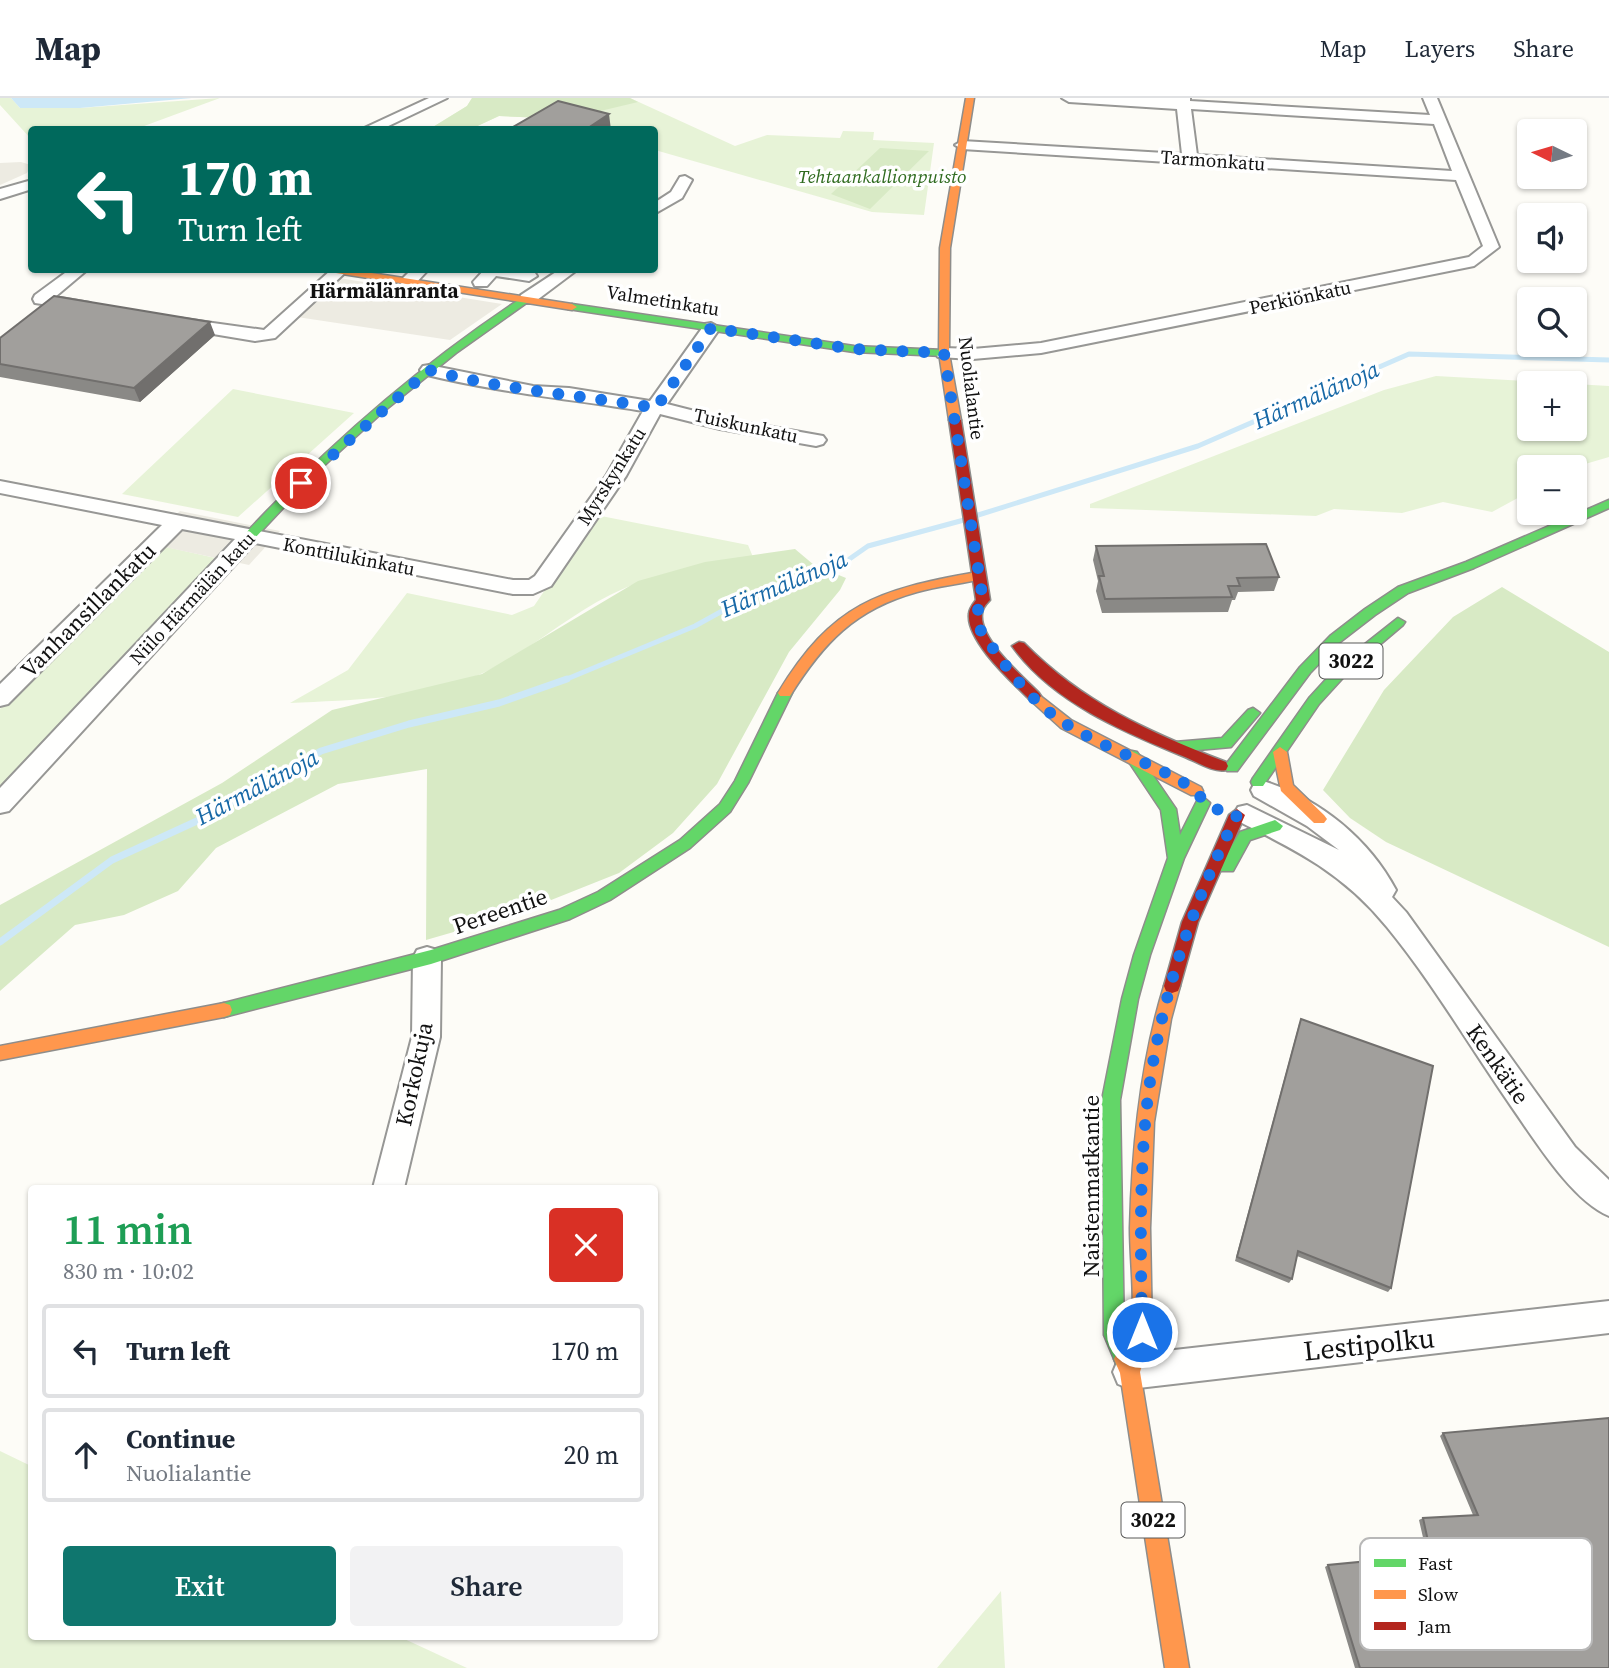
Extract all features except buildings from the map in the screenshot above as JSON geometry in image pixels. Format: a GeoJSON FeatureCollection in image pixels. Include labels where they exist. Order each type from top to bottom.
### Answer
{"type":"FeatureCollection","features":[{"type":"Feature","properties":{"kind":"street"},"geometry":{"type":"LineString","coordinates":[[376,126],[440,98]]}},
{"type":"Feature","properties":{"kind":"street","name":"Nuolialantie"},"geometry":{"type":"LineString","coordinates":[[970,98],[945,248],[944,353],[977,576],[986,601],[975,610],[975,621],[1010,671],[1035,699],[1066,724],[1132,757],[1199,797]]}},
{"type":"Feature","properties":{"kind":"street"},"geometry":{"type":"LineString","coordinates":[[1069,98],[1183,101],[1440,120]]}},
{"type":"Feature","properties":{"kind":"street","name":"Perkiönkatu"},"geometry":{"type":"LineString","coordinates":[[944,353],[973,354],[1054,346],[1474,261],[1491,247],[1430,98]]}},
{"type":"Feature","properties":{"kind":"street"},"geometry":{"type":"LineString","coordinates":[[1183,101],[1190,159]]}},
{"type":"Feature","properties":{"kind":"street","name":"Tarmonkatu"},"geometry":{"type":"LineString","coordinates":[[962,145],[1464,176]]}},
{"type":"Feature","properties":{"kind":"street"},"geometry":{"type":"LineString","coordinates":[[658,207],[677,195],[685,180]]}},
{"type":"Feature","properties":{"kind":"street"},"geometry":{"type":"LineString","coordinates":[[0,194],[28,185]]}},
{"type":"Feature","properties":{"kind":"street"},"geometry":{"type":"LineString","coordinates":[[75,273],[41,299],[96,309]]}},
{"type":"Feature","properties":{"kind":"street"},"geometry":{"type":"LineString","coordinates":[[162,320],[260,335],[274,331],[335,273]]}},
{"type":"Feature","properties":{"kind":"street","name":"Valmetinkatu"},"geometry":{"type":"LineString","coordinates":[[384,273],[528,283],[711,328],[854,349],[944,353]]}},
{"type":"Feature","properties":{"kind":"street"},"geometry":{"type":"LineString","coordinates":[[481,282],[490,273]]}},
{"type":"Feature","properties":{"kind":"street"},"geometry":{"type":"LineString","coordinates":[[498,273],[528,283],[560,273]]}},
{"type":"Feature","properties":{"kind":"street","name":"Niilo Härmälän katu"},"geometry":{"type":"LineString","coordinates":[[0,804],[249,537],[332,453],[528,283]]}},
{"type":"Feature","properties":{"kind":"street","name":"Myrskynkatu"},"geometry":{"type":"LineString","coordinates":[[533,587],[543,581],[616,475],[640,429],[711,328]]}},
{"type":"Feature","properties":{"kind":"street","name":"Tuiskunkatu"},"geometry":{"type":"LineString","coordinates":[[429,370],[533,391],[569,393],[656,408],[816,440]]}},
{"type":"Feature","properties":{"kind":"street","name":"Konttilukinkatu"},"geometry":{"type":"LineString","coordinates":[[0,487],[513,587],[533,587]]}},
{"type":"Feature","properties":{"kind":"street","name":"3022"},"geometry":{"type":"LineString","coordinates":[[1227,767],[1335,639],[1370,612],[1403,590],[1470,565],[1609,504]]}},
{"type":"Feature","properties":{"kind":"street","name":"Vanhansillankatu"},"geometry":{"type":"LineString","coordinates":[[0,698],[177,522]]}},
{"type":"Feature","properties":{"kind":"street","name":"3022"},"geometry":{"type":"LineString","coordinates":[[1434,595],[1470,565]]}},
{"type":"Feature","properties":{"kind":"street","name":"Pereentie"},"geometry":{"type":"LineString","coordinates":[[0,1053],[215,1010],[428,958],[601,898],[680,845],[724,809],[746,774],[800,668],[822,636],[847,615],[882,601],[933,583],[977,576]]}},
{"type":"Feature","properties":{"kind":"street"},"geometry":{"type":"LineString","coordinates":[[961,598],[986,601]]}},
{"type":"Feature","properties":{"kind":"street","name":"Pereentie"},"geometry":{"type":"LineString","coordinates":[[882,601],[938,600]]}},
{"type":"Feature","properties":{"kind":"street","name":"3022"},"geometry":{"type":"LineString","coordinates":[[1260,786],[1287,736],[1307,709],[1346,666],[1382,633],[1414,610]]}},
{"type":"Feature","properties":{"kind":"street"},"geometry":{"type":"LineString","coordinates":[[1009,631],[1021,650],[1059,686],[1102,712],[1175,747],[1227,767],[1260,786],[1261,804],[1242,815],[1216,811],[1199,797],[1198,776],[1204,771],[1227,767]]}},
{"type":"Feature","properties":{"kind":"street"},"geometry":{"type":"LineString","coordinates":[[1175,747],[1226,743],[1261,705],[1282,699]]}},
{"type":"Feature","properties":{"kind":"street"},"geometry":{"type":"LineString","coordinates":[[1280,752],[1283,783],[1292,797],[1311,809],[1319,819]]}},
{"type":"Feature","properties":{"kind":"street"},"geometry":{"type":"LineString","coordinates":[[1132,757],[1168,809],[1176,858]]}},
{"type":"Feature","properties":{"kind":"street","name":"Kenkätie"},"geometry":{"type":"LineString","coordinates":[[1260,786],[1319,819],[1346,838],[1376,874],[1397,920]]}},
{"type":"Feature","properties":{"kind":"street","name":"Naistenmatkantie"},"geometry":{"type":"LineString","coordinates":[[1177,1668],[1130,1372],[1114,1335],[1111,1100],[1130,999],[1156,909],[1199,797]]}},
{"type":"Feature","properties":{"kind":"street","name":"Kenkätie"},"geometry":{"type":"LineString","coordinates":[[1242,815],[1275,826],[1342,865],[1397,920],[1564,1157],[1609,1200]]}},
{"type":"Feature","properties":{"kind":"street","name":"Naistenmatkantie"},"geometry":{"type":"LineString","coordinates":[[1130,1372],[1142,1332],[1140,1228],[1145,1122],[1162,1019],[1190,922],[1242,815]]}},
{"type":"Feature","properties":{"kind":"street"},"geometry":{"type":"LineString","coordinates":[[1190,922],[1206,918],[1228,865],[1245,836],[1275,826]]}},
{"type":"Feature","properties":{"kind":"street","name":"Korkokuja"},"geometry":{"type":"LineString","coordinates":[[389,1185],[426,1037],[428,958]]}},
{"type":"Feature","properties":{"kind":"street","name":"Lestipolku"},"geometry":{"type":"LineString","coordinates":[[1130,1372],[1609,1317]]}},
{"type":"Feature","properties":{"kind":"green space"},"geometry":{"type":"Polygon","coordinates":[[[0,98],[11,98],[20,108],[80,108],[220,98],[144,126],[28,126],[28,136],[0,105],[0,98]]]}},
{"type":"Feature","properties":{"kind":"green space","name":"Tehtaankallionpuisto"},"geometry":{"type":"Polygon","coordinates":[[[472,98],[630,98],[735,146],[767,135],[840,138],[843,131],[874,132],[873,140],[934,143],[924,215],[872,212],[658,151],[658,126],[593,126],[567,119],[499,116],[477,126],[434,126],[467,106],[472,98]]]}},
{"type":"Feature","properties":{"kind":"green space"},"geometry":{"type":"Polygon","coordinates":[[[472,98],[630,98],[638,102],[567,119],[499,116],[477,126],[434,126],[467,106],[472,98]]]}},
{"type":"Feature","properties":{"kind":"green space"},"geometry":{"type":"Polygon","coordinates":[[[880,148],[929,151],[870,209],[831,194],[880,148]]]}},
{"type":"Feature","properties":{"kind":"green space"},"geometry":{"type":"Polygon","coordinates":[[[1436,376],[1517,380],[1517,441],[1587,441],[1587,385],[1609,386],[1609,457],[1587,463],[1587,455],[1517,455],[1517,498],[1492,512],[1443,502],[1402,513],[1334,509],[1316,516],[1090,508],[1090,504],[1384,390],[1436,376]]]}},
{"type":"Feature","properties":{"kind":"green space"},"geometry":{"type":"Polygon","coordinates":[[[233,389],[354,413],[238,517],[122,494],[233,389]]]}},
{"type":"Feature","properties":{"kind":"green space"},"geometry":{"type":"Polygon","coordinates":[[[596,515],[748,545],[753,557],[680,570],[626,588],[594,604],[500,665],[461,682],[388,697],[290,703],[348,670],[407,593],[512,615],[534,606],[596,515]]]}},
{"type":"Feature","properties":{"kind":"green space"},"geometry":{"type":"Polygon","coordinates":[[[162,546],[220,559],[0,789],[0,709],[162,546]]]}},
{"type":"Feature","properties":{"kind":"green space"},"geometry":{"type":"Polygon","coordinates":[[[795,549],[814,565],[846,578],[840,590],[789,652],[717,784],[673,833],[619,873],[516,914],[426,940],[427,769],[338,784],[216,848],[178,891],[124,915],[75,925],[0,991],[0,905],[222,783],[332,710],[482,674],[638,581],[705,562],[795,549]]]}},
{"type":"Feature","properties":{"kind":"green space"},"geometry":{"type":"Polygon","coordinates":[[[1502,587],[1609,652],[1609,947],[1386,842],[1350,818],[1323,790],[1384,690],[1453,617],[1502,587]]]}},
{"type":"Feature","properties":{"kind":"green space"},"geometry":{"type":"Polygon","coordinates":[[[0,1451],[28,1465],[28,1640],[407,1640],[467,1668],[0,1668],[0,1451]]]}},
{"type":"Feature","properties":{"kind":"green space"},"geometry":{"type":"Polygon","coordinates":[[[1001,1591],[1005,1668],[937,1668],[1001,1591]]]}},
{"type":"Feature","properties":{"kind":"shaded area"},"geometry":{"type":"Polygon","coordinates":[[[21,162],[28,164],[28,171],[0,185],[0,163],[21,162]]]}},
{"type":"Feature","properties":{"kind":"shaded area"},"geometry":{"type":"Polygon","coordinates":[[[339,278],[502,304],[450,340],[297,317],[339,278]]]}},
{"type":"Feature","properties":{"kind":"shaded area"},"geometry":{"type":"Polygon","coordinates":[[[180,511],[280,531],[249,565],[146,543],[180,511]]]}},
{"type":"Feature","properties":{"kind":"water"},"geometry":{"type":"Polygon","coordinates":[[[11,98],[192,98],[80,108],[20,108],[11,98]]]}},
{"type":"Feature","properties":{"kind":"waterway","name":"Härmälänoja"},"geometry":{"type":"LineString","coordinates":[[975,516],[1198,446],[1409,354],[1609,360]]}},
{"type":"Feature","properties":{"kind":"waterway","name":"Härmälänoja"},"geometry":{"type":"LineString","coordinates":[[566,679],[695,626],[744,599],[838,567],[868,546],[964,520]]}},
{"type":"Feature","properties":{"kind":"waterway","name":"Härmälänoja"},"geometry":{"type":"LineString","coordinates":[[0,942],[112,860],[210,815],[321,751],[409,724],[499,703],[566,679]]}},
{"type":"Feature","properties":{"kind":"waterway","name":"Härmälänoja"},"geometry":{"type":"LineString","coordinates":[[562,681],[566,679]]}},
{"type":"Feature","properties":{"kind":"traffic: fast"},"geometry":{"type":"LineString","coordinates":[[249,537],[312,471],[380,409],[452,351],[527,299]]}},
{"type":"Feature","properties":{"kind":"traffic: fast"},"geometry":{"type":"LineString","coordinates":[[572,307],[854,349],[944,353]]}},
{"type":"Feature","properties":{"kind":"traffic: fast"},"geometry":{"type":"LineString","coordinates":[[1232,767],[1305,670],[1335,639],[1370,612],[1403,590],[1470,565],[1609,504]]}},
{"type":"Feature","properties":{"kind":"traffic: fast"},"geometry":{"type":"LineString","coordinates":[[1258,782],[1314,701],[1346,666],[1398,622]]}},
{"type":"Feature","properties":{"kind":"traffic: fast"},"geometry":{"type":"LineString","coordinates":[[224,1010],[431,957],[564,915],[604,896],[685,844],[725,808],[741,783],[785,693]]}},
{"type":"Feature","properties":{"kind":"traffic: fast"},"geometry":{"type":"LineString","coordinates":[[1175,747],[1226,743],[1253,713]]}},
{"type":"Feature","properties":{"kind":"traffic: fast"},"geometry":{"type":"LineString","coordinates":[[1132,756],[1168,809],[1176,858]]}},
{"type":"Feature","properties":{"kind":"traffic: fast"},"geometry":{"type":"LineString","coordinates":[[1124,1359],[1114,1335],[1111,1100],[1130,999],[1142,955],[1176,858],[1203,803]]}},
{"type":"Feature","properties":{"kind":"traffic: fast"},"geometry":{"type":"LineString","coordinates":[[1227,867],[1245,836],[1275,826]]}},
{"type":"Feature","properties":{"kind":"traffic: slow"},"geometry":{"type":"LineString","coordinates":[[955,420],[944,353],[945,248],[970,98]]}},
{"type":"Feature","properties":{"kind":"traffic: slow"},"geometry":{"type":"LineString","coordinates":[[355,273],[572,307]]}},
{"type":"Feature","properties":{"kind":"traffic: slow"},"geometry":{"type":"LineString","coordinates":[[785,693],[803,664],[822,641],[842,622],[864,608],[915,589],[977,576]]}},
{"type":"Feature","properties":{"kind":"traffic: slow"},"geometry":{"type":"LineString","coordinates":[[1034,696],[1066,724],[1196,791]]}},
{"type":"Feature","properties":{"kind":"traffic: slow"},"geometry":{"type":"LineString","coordinates":[[1280,752],[1286,787],[1319,819]]}},
{"type":"Feature","properties":{"kind":"traffic: slow"},"geometry":{"type":"LineString","coordinates":[[1130,1372],[1142,1332],[1140,1228],[1145,1122],[1162,1019],[1172,986]]}},
{"type":"Feature","properties":{"kind":"traffic: slow"},"geometry":{"type":"LineString","coordinates":[[0,1053],[224,1010]]}},
{"type":"Feature","properties":{"kind":"traffic: slow"},"geometry":{"type":"LineString","coordinates":[[1124,1359],[1130,1372],[1177,1668]]}},
{"type":"Feature","properties":{"kind":"traffic: jam"},"geometry":{"type":"LineString","coordinates":[[955,420],[983,600],[975,613],[976,624],[988,646],[1034,696]]}},
{"type":"Feature","properties":{"kind":"traffic: jam"},"geometry":{"type":"LineString","coordinates":[[1019,646],[1063,687],[1112,718],[1221,766]]}},
{"type":"Feature","properties":{"kind":"traffic: jam"},"geometry":{"type":"LineString","coordinates":[[1172,986],[1190,922],[1237,815]]}},
{"type":"Feature","properties":{"kind":"district","name":"Härmälänranta"},"geometry":{"type":"Point","coordinates":[384,291]}},
{"type":"Feature","properties":{"kind":"route"},"geometry":{"type":"LineString","coordinates":[[301,483],[429,370],[533,391],[569,393],[656,408],[711,328],[854,349],[944,353],[972,546],[983,600],[975,610],[975,621],[1010,671],[1047,710],[1066,724],[1178,779],[1196,791],[1203,803],[1216,811],[1237,815],[1190,922],[1162,1019],[1145,1122],[1140,1228],[1142,1332]]}}]}
